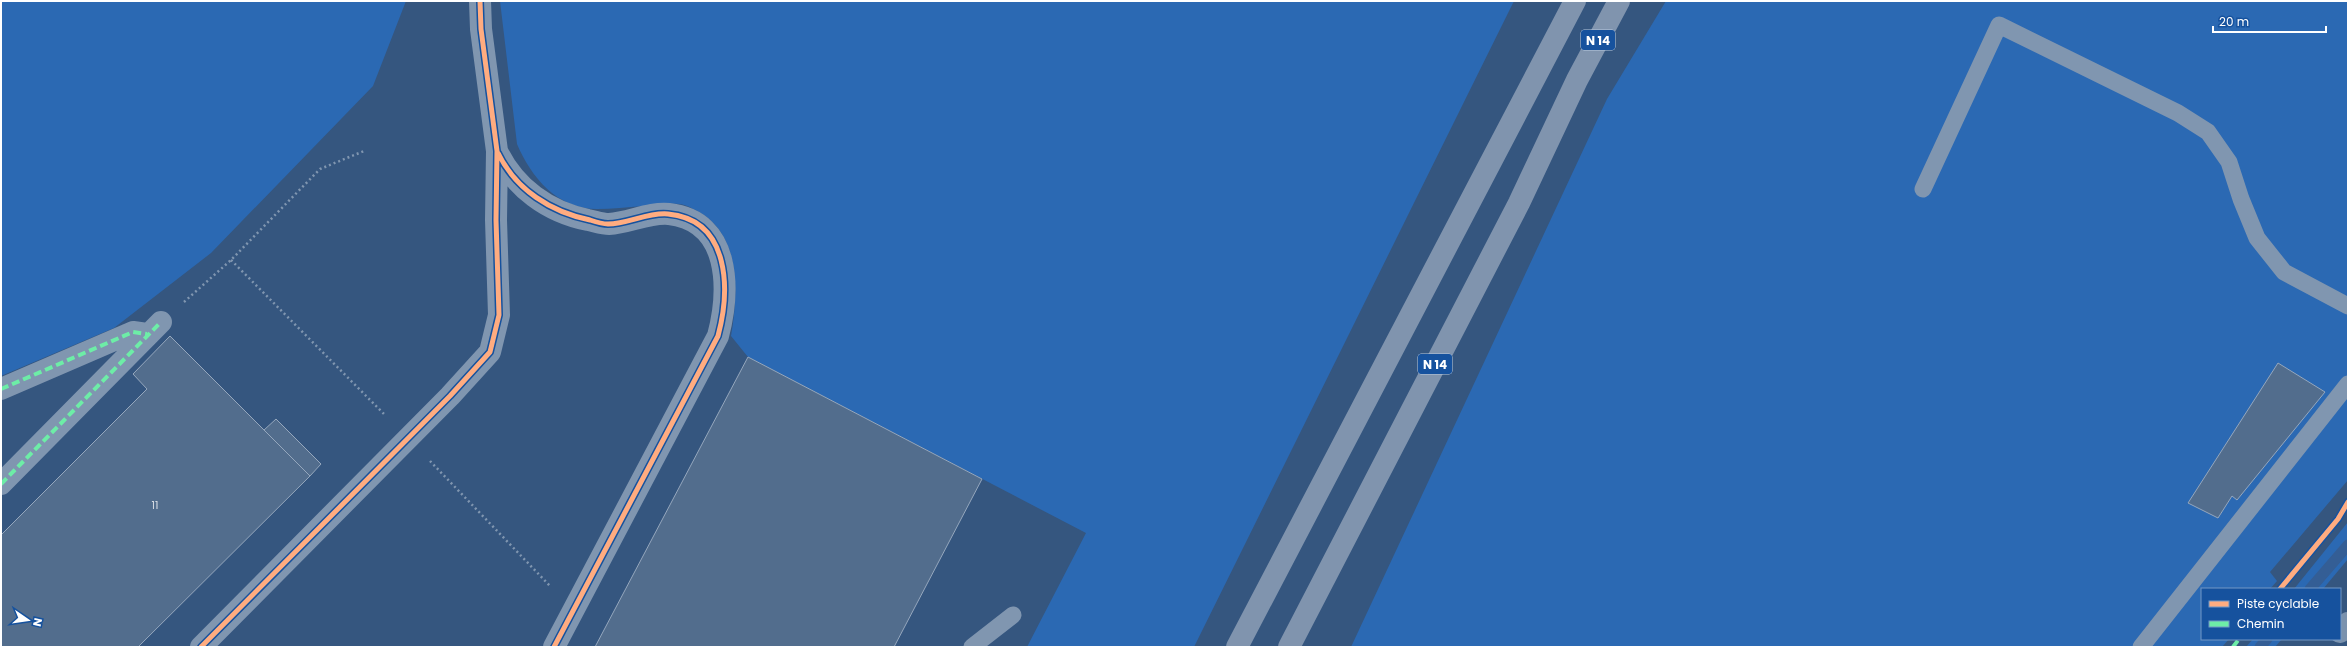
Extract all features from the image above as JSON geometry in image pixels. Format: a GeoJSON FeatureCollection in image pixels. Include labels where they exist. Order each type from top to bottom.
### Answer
{"type":"FeatureCollection","features":[{"type":"Feature","properties":{"kind":"highway","name":"N 14"},"geometry":{"type":"LineString","coordinates":[[1237,647],[1575,1]]}},
{"type":"Feature","properties":{"kind":"highway","name":"N 14"},"geometry":{"type":"LineString","coordinates":[[1290,647],[1515,210],[1577,80],[1619,1]]}},
{"type":"Feature","properties":{"kind":"highway"},"geometry":{"type":"LineString","coordinates":[[1577,80],[1625,1]]}},
{"type":"Feature","properties":{"kind":"main road"},"geometry":{"type":"LineString","coordinates":[[2341,631],[2348,623]]}},
{"type":"Feature","properties":{"kind":"street"},"geometry":{"type":"LineString","coordinates":[[201,647],[408,438],[490,352],[499,315],[496,220],[497,151],[481,28],[480,1]]}},
{"type":"Feature","properties":{"kind":"street"},"geometry":{"type":"LineString","coordinates":[[497,151],[505,166],[515,179],[544,203],[560,212],[608,224],[667,214],[681,216],[695,222],[712,240],[725,272],[724,315],[718,336],[554,647]]}},
{"type":"Feature","properties":{"kind":"street"},"geometry":{"type":"LineString","coordinates":[[1,389],[133,332],[154,328]]}},
{"type":"Feature","properties":{"kind":"street"},"geometry":{"type":"LineString","coordinates":[[2,480],[154,328]]}},
{"type":"Feature","properties":{"kind":"lane"},"geometry":{"type":"LineString","coordinates":[[1922,189],[1999,25],[2178,112],[2208,132],[2229,162],[2241,199],[2257,238],[2261,244],[2284,272],[2348,306]]}},
{"type":"Feature","properties":{"kind":"lane"},"geometry":{"type":"LineString","coordinates":[[2141,647],[2348,384]]}},
{"type":"Feature","properties":{"kind":"lane"},"geometry":{"type":"LineString","coordinates":[[972,647],[1013,615]]}},
{"type":"Feature","properties":{"kind":"path"},"geometry":{"type":"LineString","coordinates":[[154,328],[231,260],[320,169],[364,151]]}},
{"type":"Feature","properties":{"kind":"path"},"geometry":{"type":"LineString","coordinates":[[231,260],[408,438],[573,611]]}},
{"type":"Feature","properties":{"kind":"shaded area"},"geometry":{"type":"Polygon","coordinates":[[[1,1],[406,1],[373,86],[211,253],[114,328],[1,376],[1,1]]]}},
{"type":"Feature","properties":{"kind":"shaded area"},"geometry":{"type":"Polygon","coordinates":[[[500,1],[1514,1],[1194,647],[1027,647],[1086,533],[748,357],[731,336],[735,304],[735,287],[731,254],[725,239],[716,226],[704,215],[689,207],[679,204],[603,209],[583,208],[558,197],[547,189],[530,168],[517,144],[500,1]]]}},
{"type":"Feature","properties":{"kind":"shaded area"},"geometry":{"type":"Polygon","coordinates":[[[1666,1],[2348,1],[2348,480],[2270,572],[2277,581],[2271,588],[2201,588],[2201,640],[2228,640],[2222,647],[1351,647],[1607,99],[1666,1]]]}},
{"type":"Feature","properties":{"kind":"shaded area"},"geometry":{"type":"Polygon","coordinates":[[[2348,522],[2348,559],[2324,588],[2295,588],[2348,522]]]}},
{"type":"Feature","properties":{"kind":"shaded area"},"geometry":{"type":"Polygon","coordinates":[[[2252,640],[2281,640],[2275,647],[2246,647],[2252,640]]]}},
{"type":"Feature","properties":{"kind":"building"},"geometry":{"type":"Polygon","coordinates":[[[170,336],[310,476],[138,647],[1,647],[1,535],[147,389],[133,374],[170,336]]]}},
{"type":"Feature","properties":{"kind":"building"},"geometry":{"type":"Polygon","coordinates":[[[748,357],[982,479],[894,647],[595,647],[748,357]]]}},
{"type":"Feature","properties":{"kind":"building"},"geometry":{"type":"Polygon","coordinates":[[[2278,363],[2325,392],[2237,500],[2232,496],[2218,518],[2188,503],[2278,363]]]}},
{"type":"Feature","properties":{"kind":"building"},"geometry":{"type":"Polygon","coordinates":[[[276,419],[321,464],[310,476],[264,430],[276,419]]]}},
{"type":"Feature","properties":{"kind":"waterway"},"geometry":{"type":"LineString","coordinates":[[2311,588],[2348,545]]}},
{"type":"Feature","properties":{"kind":"waterway"},"geometry":{"type":"LineString","coordinates":[[2260,647],[2266,640]]}},
{"type":"Feature","properties":{"kind":"marked path"},"geometry":{"type":"LineString","coordinates":[[1,484],[161,322]]}},
{"type":"Feature","properties":{"kind":"marked path"},"geometry":{"type":"LineString","coordinates":[[1,389],[133,332],[147,334]]}},
{"type":"Feature","properties":{"kind":"marked path"},"geometry":{"type":"LineString","coordinates":[[2233,647],[2238,640]]}},
{"type":"Feature","properties":{"kind":"cycle path"},"geometry":{"type":"LineString","coordinates":[[201,647],[450,396],[490,352],[499,315],[496,220],[497,151],[481,29],[480,1]]}},
{"type":"Feature","properties":{"kind":"cycle path"},"geometry":{"type":"LineString","coordinates":[[498,153],[514,178],[536,197],[548,205],[576,216],[599,223],[608,224],[660,214],[668,214],[689,219],[704,229],[715,243],[721,260],[724,279],[724,299],[718,336],[554,647]]}},
{"type":"Feature","properties":{"kind":"cycle path"},"geometry":{"type":"LineString","coordinates":[[2281,588],[2338,519],[2348,502]]}}]}
